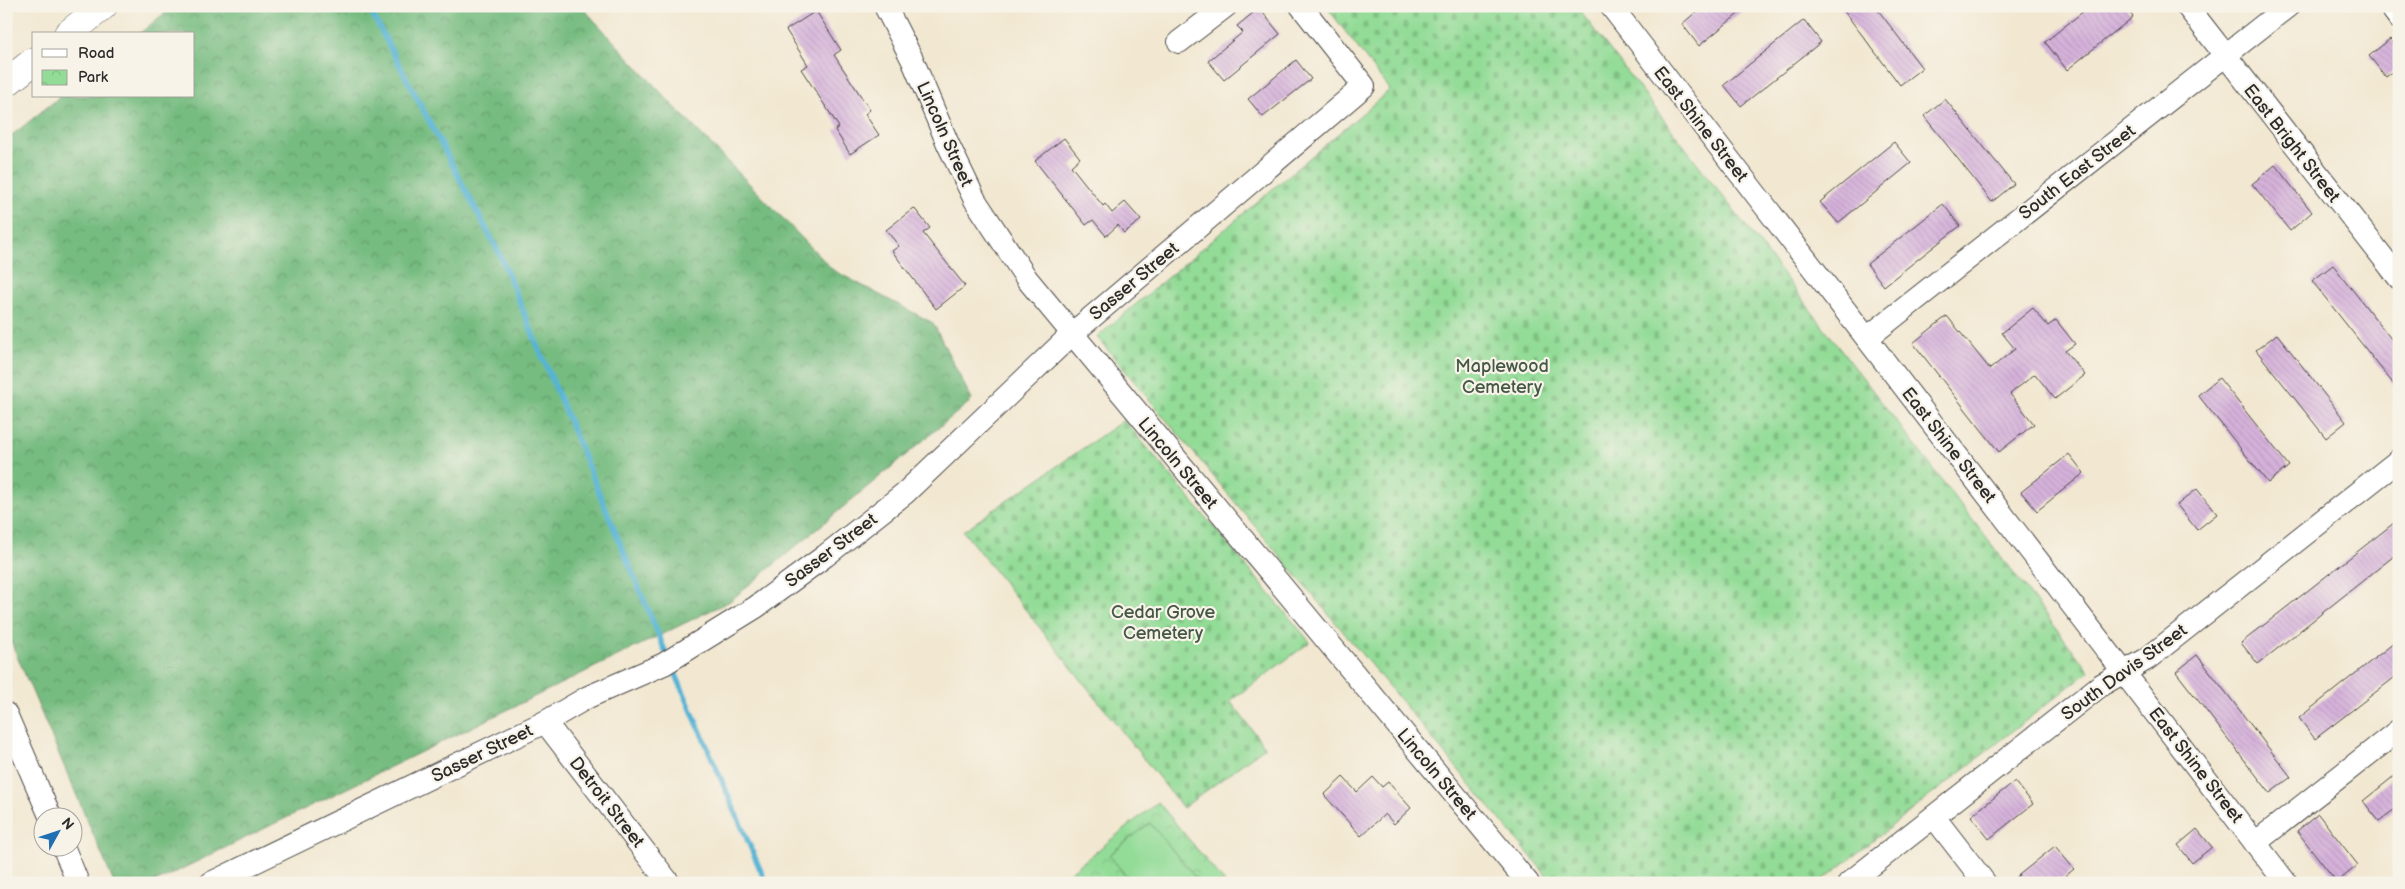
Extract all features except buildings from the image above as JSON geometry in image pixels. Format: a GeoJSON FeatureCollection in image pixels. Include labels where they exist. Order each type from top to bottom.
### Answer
{"type":"FeatureCollection","features":[{"type":"Feature","properties":{"kind":"main road"},"geometry":{"type":"LineString","coordinates":[[70,32],[103,6]]}},
{"type":"Feature","properties":{"kind":"main road"},"geometry":{"type":"LineString","coordinates":[[6,83],[32,63]]}},
{"type":"Feature","properties":{"kind":"street","name":"Lincoln Street"},"geometry":{"type":"LineString","coordinates":[[885,6],[912,59],[948,144],[975,200],[1027,279],[1528,883]]}},
{"type":"Feature","properties":{"kind":"street"},"geometry":{"type":"LineString","coordinates":[[1179,42],[1226,6]]}},
{"type":"Feature","properties":{"kind":"street","name":"Sasser Street"},"geometry":{"type":"LineString","coordinates":[[211,883],[545,722],[588,697],[664,664],[763,602],[905,493],[1072,334],[1364,86],[1301,6]]}},
{"type":"Feature","properties":{"kind":"street","name":"East Shine Street"},"geometry":{"type":"LineString","coordinates":[[1611,6],[2286,883]]}},
{"type":"Feature","properties":{"kind":"street","name":"East Bright Street"},"geometry":{"type":"LineString","coordinates":[[2187,6],[2399,278]]}},
{"type":"Feature","properties":{"kind":"street","name":"South East Street"},"geometry":{"type":"LineString","coordinates":[[1866,338],[2288,6]]}},
{"type":"Feature","properties":{"kind":"street"},"geometry":{"type":"LineString","coordinates":[[2390,6],[2399,18]]}},
{"type":"Feature","properties":{"kind":"street","name":"South Davis Street"},"geometry":{"type":"LineString","coordinates":[[1849,883],[2101,685],[2146,659],[2399,460]]}},
{"type":"Feature","properties":{"kind":"street"},"geometry":{"type":"LineString","coordinates":[[6,714],[46,806]]}},
{"type":"Feature","properties":{"kind":"street","name":"Detroit Street"},"geometry":{"type":"LineString","coordinates":[[545,722],[669,883]]}},
{"type":"Feature","properties":{"kind":"street"},"geometry":{"type":"LineString","coordinates":[[2256,843],[2399,730]]}},
{"type":"Feature","properties":{"kind":"street"},"geometry":{"type":"LineString","coordinates":[[1934,817],[1985,883]]}},
{"type":"Feature","properties":{"kind":"street"},"geometry":{"type":"LineString","coordinates":[[67,856],[78,883]]}},
{"type":"Feature","properties":{"kind":"green space"},"geometry":{"type":"Polygon","coordinates":[[[173,6],[581,6],[667,99],[833,270],[933,323],[972,400],[730,601],[153,883],[114,883],[6,630],[6,140],[58,98],[195,98],[195,32],[141,32],[173,6]]]}},
{"type":"Feature","properties":{"kind":"green space","name":"Maplewood Cemetery"},"geometry":{"type":"Polygon","coordinates":[[[1326,6],[1576,6],[2089,671],[1819,883],[1553,883],[1097,337],[1390,90],[1326,6]]]}},
{"type":"Feature","properties":{"kind":"green space","name":"Cedar Grove Cemetery"},"geometry":{"type":"Polygon","coordinates":[[[1124,420],[1310,642],[1230,701],[1265,747],[1183,808],[963,531],[1124,420]]]}},
{"type":"Feature","properties":{"kind":"green space"},"geometry":{"type":"Polygon","coordinates":[[[1158,802],[1225,883],[1057,883],[1158,802]]]}},
{"type":"Feature","properties":{"kind":"green space"},"geometry":{"type":"Polygon","coordinates":[[[1150,823],[1200,883],[1132,883],[1109,855],[1150,823]]]}},
{"type":"Feature","properties":{"kind":"waterway"},"geometry":{"type":"LineString","coordinates":[[368,6],[499,253],[666,653]]}},
{"type":"Feature","properties":{"kind":"waterway"},"geometry":{"type":"LineString","coordinates":[[674,670],[766,883]]}}]}
